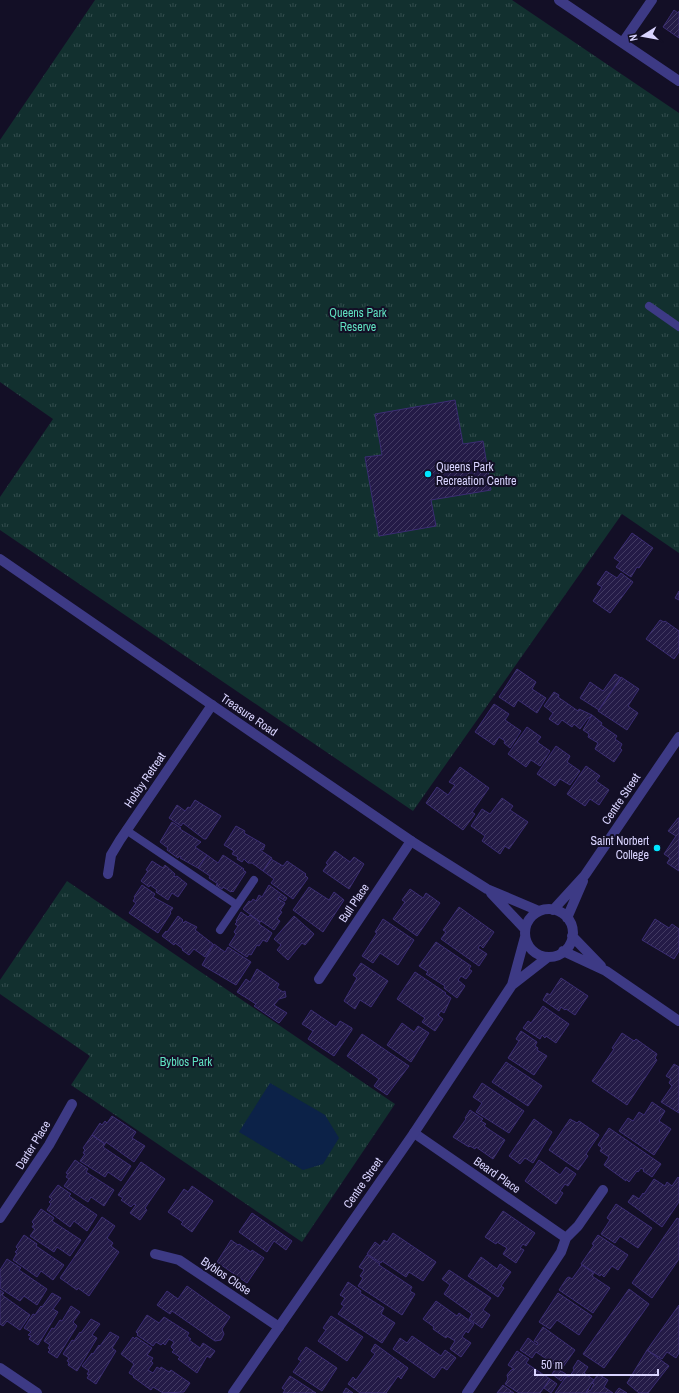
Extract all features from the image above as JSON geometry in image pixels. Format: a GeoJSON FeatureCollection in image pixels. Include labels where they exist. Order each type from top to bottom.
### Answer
{"type":"FeatureCollection","features":[{"type":"Feature","properties":{"kind":"street"},"geometry":{"type":"LineString","coordinates":[[559,0],[679,81]]}},
{"type":"Feature","properties":{"kind":"street"},"geometry":{"type":"LineString","coordinates":[[623,42],[652,0]]}},
{"type":"Feature","properties":{"kind":"street","name":"Treasure Road"},"geometry":{"type":"LineString","coordinates":[[0,559],[212,706],[411,841],[486,889],[539,911]]}},
{"type":"Feature","properties":{"kind":"street","name":"Hobby Retreat"},"geometry":{"type":"LineString","coordinates":[[108,874],[112,855],[126,830],[212,706]]}},
{"type":"Feature","properties":{"kind":"street","name":"Centre Street"},"geometry":{"type":"LineString","coordinates":[[553,910],[585,875],[679,737]]}},
{"type":"Feature","properties":{"kind":"street","name":"Bull Place"},"geometry":{"type":"LineString","coordinates":[[319,979],[411,841]]}},
{"type":"Feature","properties":{"kind":"street","name":"Centre Street"},"geometry":{"type":"LineString","coordinates":[[567,918],[585,875]]}},
{"type":"Feature","properties":{"kind":"street","name":"Treasure Road"},"geometry":{"type":"LineString","coordinates":[[486,889],[525,933]]}},
{"type":"Feature","properties":{"kind":"street"},"geometry":{"type":"LineString","coordinates":[[539,911],[558,911],[567,918],[570,924],[572,936],[568,947],[556,955],[548,957],[540,955],[533,951],[528,945],[525,933],[528,922],[532,916],[539,911]]}},
{"type":"Feature","properties":{"kind":"street","name":"Centre Street"},"geometry":{"type":"LineString","coordinates":[[512,985],[525,933]]}},
{"type":"Feature","properties":{"kind":"street"},"geometry":{"type":"LineString","coordinates":[[572,936],[606,971]]}},
{"type":"Feature","properties":{"kind":"street"},"geometry":{"type":"LineString","coordinates":[[563,951],[606,971],[679,1021]]}},
{"type":"Feature","properties":{"kind":"street","name":"Centre Street"},"geometry":{"type":"LineString","coordinates":[[233,1393],[414,1133],[512,985],[548,957]]}},
{"type":"Feature","properties":{"kind":"street","name":"Darter Place"},"geometry":{"type":"LineString","coordinates":[[0,1218],[49,1145],[72,1104]]}},
{"type":"Feature","properties":{"kind":"street","name":"Beard Place"},"geometry":{"type":"LineString","coordinates":[[414,1133],[566,1238]]}},
{"type":"Feature","properties":{"kind":"street"},"geometry":{"type":"LineString","coordinates":[[467,1393],[561,1252],[566,1238],[578,1226],[602,1190]]}},
{"type":"Feature","properties":{"kind":"street","name":"Byblos Close"},"geometry":{"type":"LineString","coordinates":[[155,1254],[179,1260],[280,1327]]}},
{"type":"Feature","properties":{"kind":"street"},"geometry":{"type":"LineString","coordinates":[[0,1368],[36,1393]]}},
{"type":"Feature","properties":{"kind":"lane"},"geometry":{"type":"LineString","coordinates":[[648,306],[679,327]]}},
{"type":"Feature","properties":{"kind":"lane"},"geometry":{"type":"LineString","coordinates":[[126,830],[237,905]]}},
{"type":"Feature","properties":{"kind":"lane"},"geometry":{"type":"LineString","coordinates":[[220,930],[254,880]]}},
{"type":"Feature","properties":{"kind":"green space","name":"Queens Park Reserve"},"geometry":{"type":"Polygon","coordinates":[[[95,0],[512,0],[679,113],[679,553],[622,514],[413,811],[0,530],[0,497],[53,419],[0,382],[0,140],[95,0]]]}},
{"type":"Feature","properties":{"kind":"green space","name":"Byblos Park"},"geometry":{"type":"Polygon","coordinates":[[[67,881],[395,1104],[302,1242],[71,1085],[90,1056],[0,994],[0,980],[67,881]]]}},
{"type":"Feature","properties":{"kind":"water"},"geometry":{"type":"Polygon","coordinates":[[[270,1083],[325,1115],[339,1138],[323,1164],[303,1170],[239,1132],[270,1083]]]}},
{"type":"Feature","properties":{"kind":"building"},"geometry":{"type":"Polygon","coordinates":[[[674,10],[678,13],[679,11],[679,38],[663,27],[674,10]]]}},
{"type":"Feature","properties":{"kind":"building","name":"Queens Park Recreation Centre"},"geometry":{"type":"Polygon","coordinates":[[[455,400],[463,444],[483,441],[491,490],[431,500],[436,526],[379,536],[365,457],[382,455],[375,414],[455,400]]]}},
{"type":"Feature","properties":{"kind":"building"},"geometry":{"type":"Polygon","coordinates":[[[632,533],[653,548],[639,568],[637,567],[631,577],[616,567],[620,562],[614,558],[632,533]]]}},
{"type":"Feature","properties":{"kind":"building"},"geometry":{"type":"Polygon","coordinates":[[[606,571],[617,578],[621,573],[633,582],[610,613],[593,601],[602,587],[597,584],[606,571]]]}},
{"type":"Feature","properties":{"kind":"building"},"geometry":{"type":"Polygon","coordinates":[[[679,591],[679,600],[675,598],[679,591]]]}},
{"type":"Feature","properties":{"kind":"building"},"geometry":{"type":"Polygon","coordinates":[[[660,620],[665,621],[679,631],[679,652],[674,659],[646,639],[660,620]]]}},
{"type":"Feature","properties":{"kind":"building"},"geometry":{"type":"Polygon","coordinates":[[[517,669],[536,682],[532,689],[546,698],[537,713],[518,700],[514,707],[499,697],[517,669]]]}},
{"type":"Feature","properties":{"kind":"building"},"geometry":{"type":"Polygon","coordinates":[[[615,674],[621,678],[599,710],[580,698],[590,682],[603,691],[615,674]]]}},
{"type":"Feature","properties":{"kind":"building"},"geometry":{"type":"Polygon","coordinates":[[[621,677],[639,689],[628,706],[638,713],[627,730],[598,711],[621,677]]]}},
{"type":"Feature","properties":{"kind":"building"},"geometry":{"type":"Polygon","coordinates":[[[554,692],[559,695],[558,697],[578,711],[579,709],[592,715],[580,729],[574,724],[572,727],[562,720],[558,725],[549,719],[553,713],[544,706],[554,692]]]}},
{"type":"Feature","properties":{"kind":"building"},"geometry":{"type":"Polygon","coordinates":[[[494,704],[509,714],[505,720],[521,731],[510,748],[504,743],[505,741],[499,737],[494,745],[475,732],[494,704]]]}},
{"type":"Feature","properties":{"kind":"building"},"geometry":{"type":"Polygon","coordinates":[[[592,715],[602,723],[601,725],[617,736],[615,739],[622,744],[620,748],[622,750],[614,762],[595,749],[598,743],[588,737],[589,734],[583,730],[592,715]]]}},
{"type":"Feature","properties":{"kind":"building"},"geometry":{"type":"Polygon","coordinates":[[[527,727],[541,737],[537,742],[550,751],[540,766],[531,760],[526,767],[508,754],[527,727]]]}},
{"type":"Feature","properties":{"kind":"building"},"geometry":{"type":"Polygon","coordinates":[[[556,746],[570,756],[567,762],[580,771],[570,785],[560,779],[555,786],[537,774],[556,746]]]}},
{"type":"Feature","properties":{"kind":"building"},"geometry":{"type":"Polygon","coordinates":[[[586,766],[600,776],[596,781],[609,790],[599,805],[590,799],[585,806],[567,794],[586,766]]]}},
{"type":"Feature","properties":{"kind":"building"},"geometry":{"type":"Polygon","coordinates":[[[460,767],[489,788],[472,812],[475,814],[463,830],[426,803],[437,787],[448,795],[455,785],[449,782],[460,767]]]}},
{"type":"Feature","properties":{"kind":"building"},"geometry":{"type":"Polygon","coordinates":[[[502,798],[513,806],[510,810],[528,822],[509,849],[505,846],[500,854],[482,841],[485,836],[471,826],[482,809],[490,814],[502,798]]]}},
{"type":"Feature","properties":{"kind":"building"},"geometry":{"type":"Polygon","coordinates":[[[195,800],[221,816],[206,839],[183,823],[181,826],[169,818],[177,805],[185,811],[188,807],[190,808],[195,800]]]}},
{"type":"Feature","properties":{"kind":"building"},"geometry":{"type":"Polygon","coordinates":[[[678,818],[679,871],[667,863],[670,858],[664,854],[676,836],[668,831],[678,818]]]}},
{"type":"Feature","properties":{"kind":"building"},"geometry":{"type":"Polygon","coordinates":[[[172,822],[181,828],[180,829],[201,842],[195,847],[207,855],[198,868],[179,856],[178,858],[167,850],[168,848],[160,842],[172,822]]]}},
{"type":"Feature","properties":{"kind":"building"},"geometry":{"type":"Polygon","coordinates":[[[236,826],[245,831],[244,833],[265,845],[263,850],[260,850],[272,858],[263,871],[252,863],[248,863],[244,859],[242,862],[237,859],[238,857],[232,854],[234,851],[224,845],[236,826]]]}},
{"type":"Feature","properties":{"kind":"building"},"geometry":{"type":"Polygon","coordinates":[[[335,851],[350,862],[354,857],[364,864],[349,889],[323,871],[328,864],[326,863],[335,851]]]}},
{"type":"Feature","properties":{"kind":"building"},"geometry":{"type":"Polygon","coordinates":[[[207,855],[218,863],[223,855],[244,869],[243,870],[246,872],[233,892],[223,887],[222,889],[216,885],[218,884],[209,878],[210,876],[198,868],[207,855]]]}},
{"type":"Feature","properties":{"kind":"building"},"geometry":{"type":"Polygon","coordinates":[[[271,859],[283,866],[287,861],[306,874],[305,875],[308,878],[293,899],[271,883],[274,879],[263,871],[271,859]]]}},
{"type":"Feature","properties":{"kind":"building"},"geometry":{"type":"Polygon","coordinates":[[[152,861],[163,868],[165,865],[175,874],[175,877],[177,876],[187,884],[178,897],[172,893],[168,900],[156,892],[157,890],[150,885],[149,887],[141,881],[148,871],[146,870],[152,861]]]}},
{"type":"Feature","properties":{"kind":"building"},"geometry":{"type":"Polygon","coordinates":[[[142,885],[155,894],[153,897],[173,908],[158,933],[129,913],[136,903],[133,901],[135,898],[134,897],[142,885]]]}},
{"type":"Feature","properties":{"kind":"building"},"geometry":{"type":"Polygon","coordinates":[[[269,885],[287,898],[285,901],[279,897],[278,899],[285,903],[280,911],[282,912],[277,919],[280,921],[274,930],[261,921],[260,922],[243,909],[249,901],[251,902],[253,899],[256,901],[259,895],[262,897],[269,885]]]}},
{"type":"Feature","properties":{"kind":"building"},"geometry":{"type":"Polygon","coordinates":[[[309,887],[329,900],[334,892],[344,900],[323,932],[293,910],[309,887]]]}},
{"type":"Feature","properties":{"kind":"building"},"geometry":{"type":"Polygon","coordinates":[[[410,889],[423,898],[426,893],[440,903],[417,936],[393,919],[405,902],[402,900],[410,889]]]}},
{"type":"Feature","properties":{"kind":"building"},"geometry":{"type":"Polygon","coordinates":[[[459,907],[494,932],[483,948],[480,945],[478,948],[487,954],[479,966],[441,939],[446,932],[443,930],[459,907]]]}},
{"type":"Feature","properties":{"kind":"building"},"geometry":{"type":"Polygon","coordinates":[[[241,912],[248,917],[250,915],[260,922],[259,924],[272,933],[267,942],[263,940],[259,946],[257,945],[251,955],[249,954],[247,957],[229,945],[236,934],[234,932],[238,926],[235,924],[241,912]]]}},
{"type":"Feature","properties":{"kind":"building"},"geometry":{"type":"Polygon","coordinates":[[[178,916],[184,923],[185,921],[197,927],[195,930],[213,944],[205,957],[194,949],[189,955],[175,943],[174,945],[162,936],[166,931],[167,932],[178,916]]]}},
{"type":"Feature","properties":{"kind":"building"},"geometry":{"type":"Polygon","coordinates":[[[294,916],[314,934],[305,945],[302,943],[288,960],[277,950],[281,945],[274,939],[294,916]]]}},
{"type":"Feature","properties":{"kind":"building"},"geometry":{"type":"Polygon","coordinates":[[[383,919],[414,940],[398,965],[380,953],[373,963],[362,956],[377,933],[375,932],[383,919]]]}},
{"type":"Feature","properties":{"kind":"building"},"geometry":{"type":"Polygon","coordinates":[[[655,919],[669,928],[672,924],[679,929],[679,951],[674,959],[642,940],[655,919]]]}},
{"type":"Feature","properties":{"kind":"building"},"geometry":{"type":"Polygon","coordinates":[[[436,942],[471,966],[469,969],[472,971],[466,979],[461,976],[458,980],[465,986],[457,998],[444,988],[445,986],[426,974],[428,972],[419,966],[436,942]]]}},
{"type":"Feature","properties":{"kind":"building"},"geometry":{"type":"Polygon","coordinates":[[[214,944],[225,952],[228,947],[251,962],[236,985],[202,965],[214,944]]]}},
{"type":"Feature","properties":{"kind":"building"},"geometry":{"type":"Polygon","coordinates":[[[361,963],[388,981],[371,1007],[360,1000],[355,1009],[344,1001],[357,978],[353,975],[361,963]]]}},
{"type":"Feature","properties":{"kind":"building"},"geometry":{"type":"Polygon","coordinates":[[[257,969],[279,984],[277,988],[283,992],[285,991],[286,997],[279,999],[274,1005],[287,1013],[279,1023],[254,1006],[256,1004],[237,992],[246,979],[250,982],[257,969]]]}},
{"type":"Feature","properties":{"kind":"building"},"geometry":{"type":"Polygon","coordinates":[[[415,972],[451,998],[444,1013],[441,1011],[438,1015],[443,1019],[435,1031],[422,1022],[425,1018],[397,999],[415,972]]]}},
{"type":"Feature","properties":{"kind":"building"},"geometry":{"type":"Polygon","coordinates":[[[561,978],[588,996],[575,1015],[561,1007],[559,1011],[543,1000],[547,993],[550,995],[561,978]]]}},
{"type":"Feature","properties":{"kind":"building"},"geometry":{"type":"Polygon","coordinates":[[[543,1006],[569,1024],[556,1043],[542,1035],[540,1039],[523,1028],[528,1021],[531,1023],[543,1006]]]}},
{"type":"Feature","properties":{"kind":"building"},"geometry":{"type":"Polygon","coordinates":[[[311,1010],[336,1027],[340,1021],[352,1028],[334,1056],[308,1039],[313,1031],[302,1024],[311,1010]]]}},
{"type":"Feature","properties":{"kind":"building"},"geometry":{"type":"Polygon","coordinates":[[[402,1023],[414,1032],[418,1026],[429,1033],[411,1062],[387,1045],[402,1023]]]}},
{"type":"Feature","properties":{"kind":"building"},"geometry":{"type":"Polygon","coordinates":[[[521,1031],[537,1042],[535,1046],[538,1048],[537,1050],[547,1056],[534,1075],[508,1058],[519,1041],[516,1039],[521,1031]]]}},
{"type":"Feature","properties":{"kind":"building"},"geometry":{"type":"Polygon","coordinates":[[[622,1033],[634,1041],[636,1039],[657,1054],[655,1058],[657,1060],[627,1105],[592,1081],[614,1049],[612,1048],[622,1033]]]}},
{"type":"Feature","properties":{"kind":"building"},"geometry":{"type":"Polygon","coordinates":[[[362,1034],[409,1066],[387,1095],[374,1086],[379,1079],[347,1056],[362,1034]]]}},
{"type":"Feature","properties":{"kind":"building"},"geometry":{"type":"Polygon","coordinates":[[[506,1062],[542,1086],[528,1106],[492,1082],[506,1062]]]}},
{"type":"Feature","properties":{"kind":"building"},"geometry":{"type":"Polygon","coordinates":[[[674,1064],[679,1067],[679,1113],[661,1102],[672,1086],[669,1083],[671,1079],[666,1076],[674,1064]]]}},
{"type":"Feature","properties":{"kind":"building"},"geometry":{"type":"Polygon","coordinates":[[[482,1083],[524,1111],[509,1133],[476,1112],[482,1103],[473,1097],[482,1083]]]}},
{"type":"Feature","properties":{"kind":"building"},"geometry":{"type":"Polygon","coordinates":[[[652,1102],[665,1111],[659,1121],[671,1129],[654,1155],[619,1131],[628,1118],[633,1121],[639,1112],[644,1115],[652,1102]]]}},
{"type":"Feature","properties":{"kind":"building"},"geometry":{"type":"Polygon","coordinates":[[[470,1110],[483,1119],[481,1121],[486,1124],[484,1126],[505,1140],[493,1159],[476,1147],[475,1149],[470,1146],[469,1147],[453,1137],[466,1119],[465,1118],[470,1110]]]}},
{"type":"Feature","properties":{"kind":"building"},"geometry":{"type":"Polygon","coordinates":[[[112,1116],[136,1132],[132,1138],[145,1146],[134,1162],[106,1142],[105,1144],[92,1135],[100,1123],[102,1125],[105,1121],[107,1123],[112,1116]]]}},
{"type":"Feature","properties":{"kind":"building"},"geometry":{"type":"Polygon","coordinates":[[[534,1119],[552,1132],[533,1163],[525,1158],[520,1164],[509,1156],[534,1119]]]}},
{"type":"Feature","properties":{"kind":"building"},"geometry":{"type":"Polygon","coordinates":[[[570,1119],[577,1123],[579,1121],[599,1135],[586,1154],[588,1156],[578,1170],[549,1150],[570,1119]]]}},
{"type":"Feature","properties":{"kind":"building"},"geometry":{"type":"Polygon","coordinates":[[[609,1128],[661,1164],[652,1177],[641,1168],[629,1182],[604,1165],[609,1157],[600,1151],[602,1148],[598,1145],[609,1128]]]}},
{"type":"Feature","properties":{"kind":"building"},"geometry":{"type":"Polygon","coordinates":[[[92,1135],[105,1144],[103,1147],[131,1166],[121,1181],[108,1172],[105,1177],[80,1161],[85,1154],[83,1153],[85,1150],[83,1148],[92,1135]]]}},
{"type":"Feature","properties":{"kind":"building"},"geometry":{"type":"Polygon","coordinates":[[[75,1160],[88,1169],[86,1172],[114,1190],[104,1206],[91,1197],[88,1202],[64,1186],[69,1179],[66,1177],[68,1174],[66,1173],[75,1160]]]}},
{"type":"Feature","properties":{"kind":"building"},"geometry":{"type":"Polygon","coordinates":[[[539,1160],[560,1175],[566,1167],[576,1174],[568,1186],[565,1184],[560,1191],[563,1193],[556,1204],[525,1181],[539,1160]]]}},
{"type":"Feature","properties":{"kind":"building"},"geometry":{"type":"Polygon","coordinates":[[[141,1162],[165,1179],[145,1208],[147,1210],[140,1220],[130,1213],[136,1205],[134,1204],[131,1207],[121,1200],[123,1198],[118,1195],[141,1162]]]}},
{"type":"Feature","properties":{"kind":"building"},"geometry":{"type":"Polygon","coordinates":[[[678,1177],[679,1202],[662,1227],[628,1202],[633,1195],[639,1199],[654,1179],[665,1186],[667,1182],[672,1186],[678,1177]]]}},
{"type":"Feature","properties":{"kind":"building"},"geometry":{"type":"Polygon","coordinates":[[[58,1185],[71,1194],[69,1196],[97,1215],[87,1231],[74,1221],[70,1227],[47,1210],[51,1204],[49,1202],[52,1199],[49,1197],[58,1185]]]}},
{"type":"Feature","properties":{"kind":"building"},"geometry":{"type":"Polygon","coordinates":[[[192,1186],[213,1201],[192,1232],[181,1224],[183,1222],[168,1212],[184,1189],[188,1192],[192,1186]]]}},
{"type":"Feature","properties":{"kind":"building"},"geometry":{"type":"Polygon","coordinates":[[[616,1204],[652,1228],[638,1248],[620,1236],[615,1243],[601,1234],[610,1220],[607,1218],[616,1204]]]}},
{"type":"Feature","properties":{"kind":"building"},"geometry":{"type":"Polygon","coordinates":[[[41,1209],[54,1218],[52,1221],[81,1240],[70,1256],[57,1247],[54,1252],[30,1236],[35,1229],[32,1227],[34,1224],[32,1222],[41,1209]]]}},
{"type":"Feature","properties":{"kind":"building"},"geometry":{"type":"Polygon","coordinates":[[[503,1211],[535,1233],[526,1246],[523,1244],[520,1248],[524,1250],[516,1263],[503,1254],[507,1248],[497,1242],[496,1244],[485,1237],[503,1211]]]}},
{"type":"Feature","properties":{"kind":"building"},"geometry":{"type":"Polygon","coordinates":[[[252,1213],[292,1241],[286,1250],[274,1241],[267,1252],[239,1232],[252,1213]]]}},
{"type":"Feature","properties":{"kind":"building"},"geometry":{"type":"Polygon","coordinates":[[[102,1217],[115,1226],[107,1238],[113,1243],[111,1246],[119,1252],[89,1296],[78,1288],[77,1290],[60,1278],[102,1217]]]}},
{"type":"Feature","properties":{"kind":"building"},"geometry":{"type":"Polygon","coordinates":[[[677,1218],[679,1219],[679,1259],[652,1298],[632,1283],[677,1218]]]}},
{"type":"Feature","properties":{"kind":"building"},"geometry":{"type":"Polygon","coordinates":[[[393,1233],[436,1262],[423,1281],[409,1272],[406,1277],[382,1261],[381,1263],[367,1254],[375,1242],[380,1246],[384,1240],[387,1242],[393,1233]]]}},
{"type":"Feature","properties":{"kind":"building"},"geometry":{"type":"Polygon","coordinates":[[[24,1235],[37,1244],[36,1246],[64,1265],[53,1280],[41,1271],[37,1277],[13,1260],[17,1253],[15,1252],[18,1249],[16,1247],[24,1235]]]}},
{"type":"Feature","properties":{"kind":"building"},"geometry":{"type":"Polygon","coordinates":[[[598,1235],[628,1255],[618,1270],[612,1266],[604,1277],[581,1264],[594,1245],[592,1244],[598,1235]]]}},
{"type":"Feature","properties":{"kind":"building"},"geometry":{"type":"Polygon","coordinates":[[[231,1240],[251,1252],[252,1250],[264,1258],[247,1283],[217,1262],[231,1240]]]}},
{"type":"Feature","properties":{"kind":"building"},"geometry":{"type":"Polygon","coordinates":[[[367,1255],[412,1287],[410,1291],[415,1294],[402,1315],[358,1286],[363,1278],[360,1276],[364,1270],[359,1267],[367,1255]]]}},
{"type":"Feature","properties":{"kind":"building"},"geometry":{"type":"Polygon","coordinates":[[[481,1257],[497,1269],[500,1264],[511,1272],[501,1286],[504,1288],[498,1297],[468,1276],[481,1257]]]}},
{"type":"Feature","properties":{"kind":"building"},"geometry":{"type":"Polygon","coordinates":[[[7,1259],[21,1268],[19,1270],[47,1289],[37,1305],[24,1296],[20,1301],[0,1288],[0,1270],[7,1259]]]}},
{"type":"Feature","properties":{"kind":"building"},"geometry":{"type":"Polygon","coordinates":[[[582,1265],[594,1273],[592,1276],[610,1288],[593,1313],[559,1290],[567,1278],[569,1277],[572,1279],[582,1265]]]}},
{"type":"Feature","properties":{"kind":"building"},"geometry":{"type":"Polygon","coordinates":[[[449,1270],[491,1298],[483,1310],[490,1315],[482,1328],[469,1319],[472,1314],[444,1294],[450,1285],[442,1279],[449,1270]]]}},
{"type":"Feature","properties":{"kind":"building"},"geometry":{"type":"Polygon","coordinates":[[[348,1282],[361,1291],[360,1293],[384,1308],[381,1314],[395,1323],[382,1343],[338,1314],[344,1306],[341,1304],[345,1298],[340,1295],[348,1282]]]}},
{"type":"Feature","properties":{"kind":"building"},"geometry":{"type":"Polygon","coordinates":[[[187,1286],[230,1317],[222,1329],[224,1334],[221,1340],[215,1341],[172,1311],[170,1314],[157,1305],[167,1291],[178,1299],[187,1286]]]}},
{"type":"Feature","properties":{"kind":"building"},"geometry":{"type":"Polygon","coordinates":[[[629,1289],[649,1304],[604,1368],[583,1354],[629,1289]]]}},
{"type":"Feature","properties":{"kind":"building"},"geometry":{"type":"Polygon","coordinates":[[[0,1290],[4,1293],[2,1295],[30,1315],[20,1330],[7,1321],[3,1326],[0,1324],[0,1290]]]}},
{"type":"Feature","properties":{"kind":"building"},"geometry":{"type":"Polygon","coordinates":[[[52,1293],[61,1298],[53,1309],[58,1312],[38,1345],[29,1339],[31,1336],[28,1335],[31,1332],[24,1328],[33,1314],[35,1315],[52,1293]]]}},
{"type":"Feature","properties":{"kind":"building"},"geometry":{"type":"Polygon","coordinates":[[[558,1293],[592,1316],[579,1335],[557,1320],[550,1329],[539,1322],[558,1293]]]}},
{"type":"Feature","properties":{"kind":"building"},"geometry":{"type":"Polygon","coordinates":[[[436,1301],[457,1316],[459,1313],[474,1324],[468,1333],[466,1331],[462,1337],[471,1343],[461,1357],[450,1349],[455,1341],[447,1336],[446,1338],[433,1329],[434,1327],[423,1319],[436,1301]]]}},
{"type":"Feature","properties":{"kind":"building"},"geometry":{"type":"Polygon","coordinates":[[[679,1305],[679,1353],[676,1358],[667,1352],[662,1359],[647,1350],[679,1305]]]}},
{"type":"Feature","properties":{"kind":"building"},"geometry":{"type":"Polygon","coordinates":[[[71,1306],[80,1312],[73,1322],[77,1326],[57,1358],[48,1352],[50,1350],[48,1348],[50,1345],[44,1341],[52,1328],[54,1329],[60,1320],[62,1321],[71,1306]]]}},
{"type":"Feature","properties":{"kind":"building"},"geometry":{"type":"Polygon","coordinates":[[[147,1315],[159,1323],[164,1317],[189,1333],[187,1336],[191,1339],[189,1340],[200,1348],[203,1343],[215,1351],[210,1358],[207,1356],[197,1373],[178,1359],[180,1357],[172,1352],[174,1350],[171,1347],[174,1342],[169,1339],[165,1345],[163,1343],[161,1345],[156,1342],[153,1346],[137,1335],[138,1334],[136,1332],[147,1315]]]}},
{"type":"Feature","properties":{"kind":"building"},"geometry":{"type":"Polygon","coordinates":[[[331,1316],[363,1337],[347,1361],[318,1341],[326,1330],[323,1328],[331,1316]]]}},
{"type":"Feature","properties":{"kind":"building"},"geometry":{"type":"Polygon","coordinates":[[[91,1319],[100,1324],[92,1335],[97,1338],[77,1371],[68,1365],[69,1362],[67,1361],[69,1358],[63,1354],[72,1340],[74,1341],[91,1319]]]}},
{"type":"Feature","properties":{"kind":"building"},"geometry":{"type":"Polygon","coordinates":[[[543,1327],[575,1350],[563,1367],[558,1364],[557,1366],[536,1352],[532,1358],[520,1350],[528,1338],[537,1345],[538,1343],[534,1341],[543,1327]]]}},
{"type":"Feature","properties":{"kind":"building"},"geometry":{"type":"Polygon","coordinates":[[[110,1332],[119,1337],[112,1348],[116,1351],[96,1384],[87,1378],[89,1371],[82,1366],[110,1332]]]}},
{"type":"Feature","properties":{"kind":"building"},"geometry":{"type":"Polygon","coordinates":[[[412,1336],[441,1356],[445,1350],[456,1358],[447,1370],[442,1367],[434,1378],[393,1349],[400,1338],[407,1343],[412,1336]]]}},
{"type":"Feature","properties":{"kind":"building"},"geometry":{"type":"Polygon","coordinates":[[[133,1337],[135,1339],[136,1337],[152,1348],[147,1355],[153,1358],[151,1361],[153,1363],[148,1370],[153,1373],[157,1367],[160,1369],[161,1367],[169,1372],[171,1370],[190,1383],[184,1392],[163,1393],[153,1387],[151,1390],[129,1373],[134,1364],[121,1354],[133,1337]]]}},
{"type":"Feature","properties":{"kind":"building"},"geometry":{"type":"Polygon","coordinates":[[[375,1344],[408,1368],[401,1379],[398,1376],[386,1393],[360,1393],[348,1384],[353,1377],[356,1380],[375,1354],[371,1351],[375,1344]]]}},
{"type":"Feature","properties":{"kind":"building"},"geometry":{"type":"Polygon","coordinates":[[[306,1347],[337,1368],[322,1391],[293,1372],[301,1361],[298,1359],[306,1347]]]}},
{"type":"Feature","properties":{"kind":"building"},"geometry":{"type":"Polygon","coordinates":[[[647,1350],[669,1366],[648,1393],[639,1393],[627,1383],[647,1350]]]}},
{"type":"Feature","properties":{"kind":"building"},"geometry":{"type":"Polygon","coordinates":[[[517,1351],[529,1359],[526,1363],[550,1379],[540,1393],[519,1393],[505,1384],[508,1379],[507,1375],[514,1369],[508,1365],[517,1351]]]}},
{"type":"Feature","properties":{"kind":"building"},"geometry":{"type":"Polygon","coordinates":[[[578,1360],[588,1367],[584,1373],[594,1380],[586,1393],[555,1393],[567,1375],[569,1377],[574,1370],[573,1368],[578,1360]]]}},
{"type":"Feature","properties":{"kind":"building"},"geometry":{"type":"Polygon","coordinates":[[[556,1368],[566,1374],[561,1381],[552,1374],[556,1368]]]}},
{"type":"Feature","properties":{"kind":"building"},"geometry":{"type":"Polygon","coordinates":[[[598,1374],[608,1380],[604,1387],[613,1393],[586,1393],[588,1389],[590,1391],[594,1384],[592,1383],[598,1374]]]}},
{"type":"Feature","properties":{"kind":"building"},"geometry":{"type":"Polygon","coordinates":[[[290,1376],[316,1393],[283,1393],[285,1390],[282,1388],[290,1376]]]}},
{"type":"Feature","properties":{"kind":"building"},"geometry":{"type":"Polygon","coordinates":[[[550,1379],[557,1384],[551,1393],[544,1388],[550,1379]]]}},
{"type":"Feature","properties":{"kind":"building"},"geometry":{"type":"Polygon","coordinates":[[[503,1385],[514,1393],[497,1393],[503,1385]]]}},
{"type":"Feature","properties":{"kind":"building"},"geometry":{"type":"Polygon","coordinates":[[[346,1388],[353,1393],[343,1393],[346,1388]]]}},
{"type":"Feature","properties":{"kind":"building"},"geometry":{"type":"Polygon","coordinates":[[[619,1388],[627,1393],[615,1393],[619,1388]]]}},
{"type":"Feature","properties":{"kind":"place","name":"Queens Park Recreation Centre"},"geometry":{"type":"Point","coordinates":[428,474]}},
{"type":"Feature","properties":{"kind":"place","name":"Saint Norbert College"},"geometry":{"type":"Point","coordinates":[657,848]}}]}
